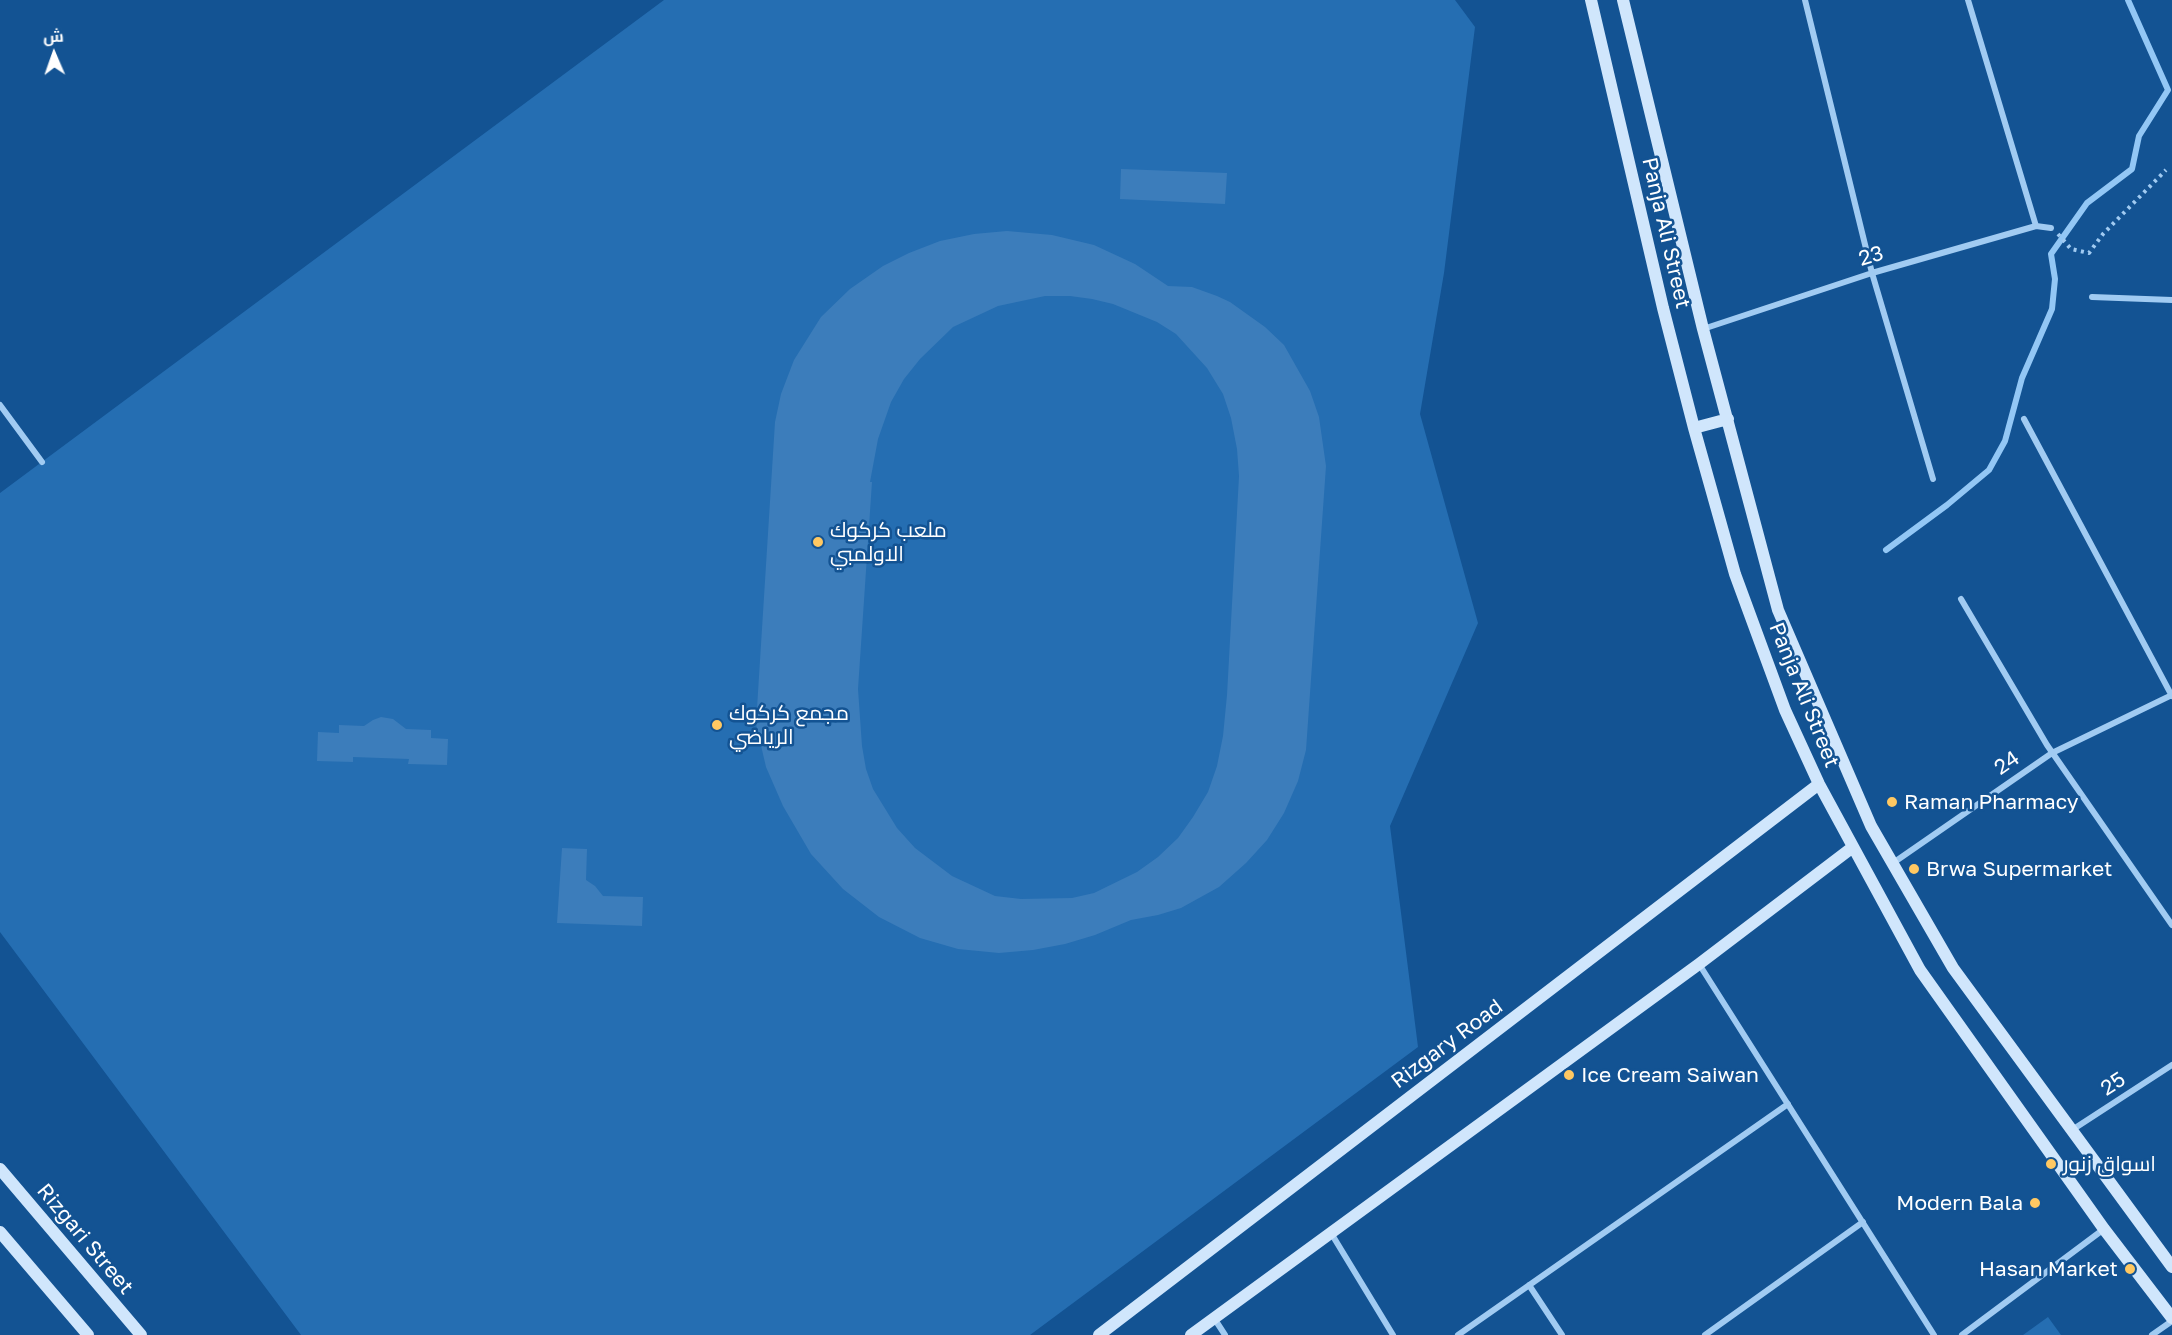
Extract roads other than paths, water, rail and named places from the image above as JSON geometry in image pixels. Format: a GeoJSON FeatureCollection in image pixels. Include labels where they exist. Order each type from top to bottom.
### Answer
{"type":"FeatureCollection","features":[{"type":"Feature","properties":{"kind":"main road","name":"Panja Ali Street"},"geometry":{"type":"LineString","coordinates":[[1591,0],[1663,308],[1694,428],[1735,574],[1785,710],[1819,784],[1920,970],[2104,1230],[2172,1319]]}},
{"type":"Feature","properties":{"kind":"main road","name":"Panja Ali Street"},"geometry":{"type":"LineString","coordinates":[[1623,0],[1703,329],[1778,610],[1871,826],[1953,968],[2172,1267]]}},
{"type":"Feature","properties":{"kind":"main road"},"geometry":{"type":"LineString","coordinates":[[1694,428],[1728,419]]}},
{"type":"Feature","properties":{"kind":"main road","name":"Rizgary Road"},"geometry":{"type":"LineString","coordinates":[[1099,1335],[1819,784]]}},
{"type":"Feature","properties":{"kind":"main road"},"geometry":{"type":"LineString","coordinates":[[1191,1335],[1699,964],[1853,847]]}},
{"type":"Feature","properties":{"kind":"main road","name":"Rizgari Street"},"geometry":{"type":"LineString","coordinates":[[0,1169],[141,1335]]}},
{"type":"Feature","properties":{"kind":"main road"},"geometry":{"type":"LineString","coordinates":[[0,1233],[88,1335]]}},
{"type":"Feature","properties":{"kind":"street"},"geometry":{"type":"LineString","coordinates":[[1805,0],[1872,273],[1933,478]]}},
{"type":"Feature","properties":{"kind":"street"},"geometry":{"type":"LineString","coordinates":[[1968,0],[2036,226]]}},
{"type":"Feature","properties":{"kind":"street","name":"23"},"geometry":{"type":"LineString","coordinates":[[1703,329],[1872,273],[2036,226],[2052,228]]}},
{"type":"Feature","properties":{"kind":"street"},"geometry":{"type":"LineString","coordinates":[[2092,297],[2172,300]]}},
{"type":"Feature","properties":{"kind":"street"},"geometry":{"type":"LineString","coordinates":[[0,405],[42,462]]}},
{"type":"Feature","properties":{"kind":"street"},"geometry":{"type":"LineString","coordinates":[[2024,419],[2172,695]]}},
{"type":"Feature","properties":{"kind":"street"},"geometry":{"type":"LineString","coordinates":[[1961,599],[2052,753],[2172,925]]}},
{"type":"Feature","properties":{"kind":"street","name":"24"},"geometry":{"type":"LineString","coordinates":[[1893,863],[2052,753],[2172,695]]}},
{"type":"Feature","properties":{"kind":"street"},"geometry":{"type":"LineString","coordinates":[[1699,964],[1934,1335]]}},
{"type":"Feature","properties":{"kind":"street","name":"25"},"geometry":{"type":"LineString","coordinates":[[2071,1131],[2172,1065]]}},
{"type":"Feature","properties":{"kind":"street"},"geometry":{"type":"LineString","coordinates":[[1458,1335],[1788,1104]]}},
{"type":"Feature","properties":{"kind":"street"},"geometry":{"type":"LineString","coordinates":[[1705,1335],[1863,1222]]}},
{"type":"Feature","properties":{"kind":"street"},"geometry":{"type":"LineString","coordinates":[[1962,1335],[2104,1230]]}},
{"type":"Feature","properties":{"kind":"street"},"geometry":{"type":"LineString","coordinates":[[1331,1233],[1393,1335]]}},
{"type":"Feature","properties":{"kind":"street"},"geometry":{"type":"LineString","coordinates":[[1529,1285],[1562,1335]]}},
{"type":"Feature","properties":{"kind":"street"},"geometry":{"type":"LineString","coordinates":[[1214,1318],[1225,1335]]}},
{"type":"Feature","properties":{"kind":"street"},"geometry":{"type":"LineString","coordinates":[[2152,1335],[2172,1319]]}},
{"type":"Feature","properties":{"kind":"waterway"},"geometry":{"type":"LineString","coordinates":[[1886,550],[1947,505],[1989,470],[2005,441],[2022,378],[2052,309],[2055,279],[2051,254],[2087,203],[2132,169],[2139,136],[2168,90],[2128,0]]}},
{"type":"Feature","properties":{"kind":"place","name":"ملعب كركوك الاولمبي"},"geometry":{"type":"Point","coordinates":[818,542]}},
{"type":"Feature","properties":{"kind":"place","name":"مجمع كركوك الرياضي"},"geometry":{"type":"Point","coordinates":[717,725]}},
{"type":"Feature","properties":{"kind":"place","name":"Raman Pharmacy"},"geometry":{"type":"Point","coordinates":[1892,802]}},
{"type":"Feature","properties":{"kind":"place","name":"Brwa Supermarket"},"geometry":{"type":"Point","coordinates":[1914,869]}},
{"type":"Feature","properties":{"kind":"place","name":"Ice Cream Saiwan"},"geometry":{"type":"Point","coordinates":[1569,1075]}},
{"type":"Feature","properties":{"kind":"place","name":"اسواق زنور"},"geometry":{"type":"Point","coordinates":[2051,1164]}},
{"type":"Feature","properties":{"kind":"place","name":"Modern Bala"},"geometry":{"type":"Point","coordinates":[2035,1203]}},
{"type":"Feature","properties":{"kind":"place","name":"Hasan Market"},"geometry":{"type":"Point","coordinates":[2130,1269]}}]}
